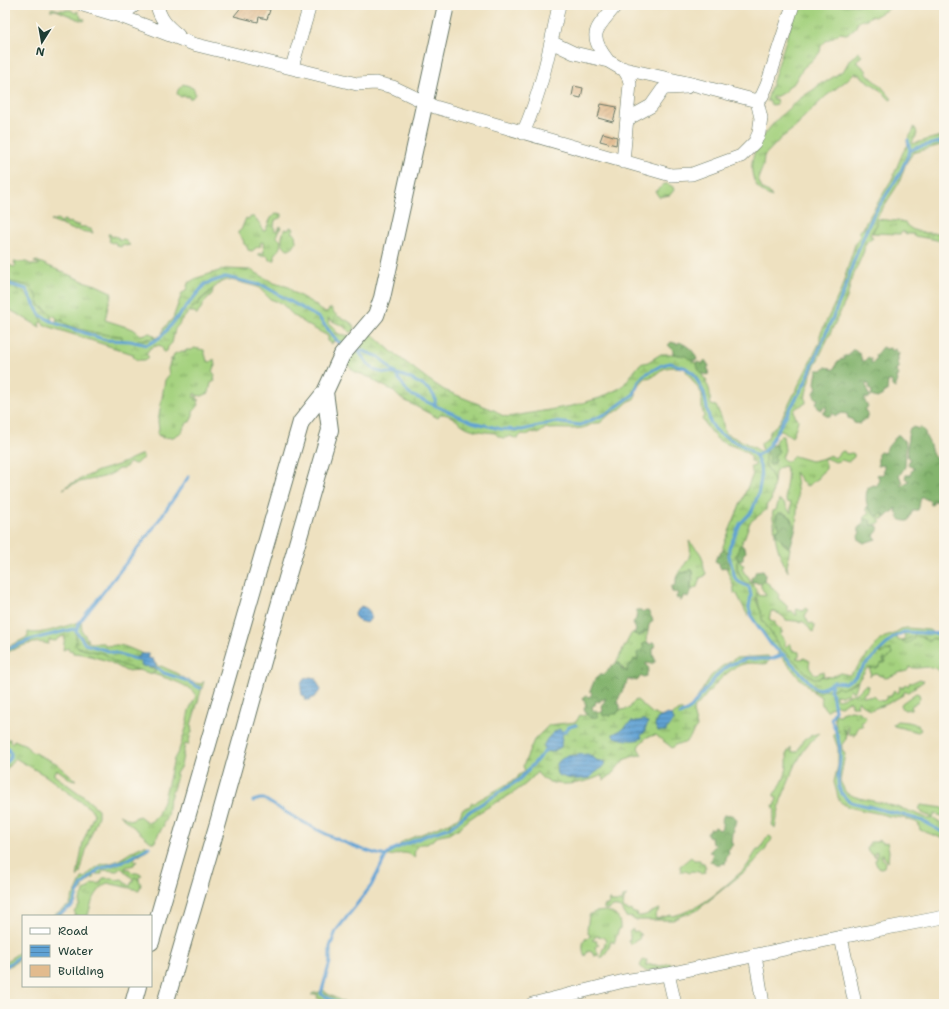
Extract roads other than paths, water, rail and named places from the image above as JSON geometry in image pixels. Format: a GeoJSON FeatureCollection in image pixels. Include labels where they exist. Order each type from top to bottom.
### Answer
{"type":"FeatureCollection","features":[{"type":"Feature","properties":{"kind":"main road"},"geometry":{"type":"LineString","coordinates":[[152,939],[301,422],[325,392],[342,355],[376,315],[382,298],[446,5]]}},
{"type":"Feature","properties":{"kind":"main road"},"geometry":{"type":"LineString","coordinates":[[165,1004],[330,430],[325,392]]}},
{"type":"Feature","properties":{"kind":"main road"},"geometry":{"type":"LineString","coordinates":[[133,1004],[138,987]]}},
{"type":"Feature","properties":{"kind":"street"},"geometry":{"type":"LineString","coordinates":[[83,5],[120,16],[186,41],[357,84],[376,83],[393,87],[435,107],[671,175],[692,174],[741,156],[755,142],[759,133],[761,118],[756,101]]}},
{"type":"Feature","properties":{"kind":"street"},"geometry":{"type":"LineString","coordinates":[[120,16],[135,5]]}},
{"type":"Feature","properties":{"kind":"street"},"geometry":{"type":"LineString","coordinates":[[157,5],[160,17],[167,26],[186,41]]}},
{"type":"Feature","properties":{"kind":"street"},"geometry":{"type":"LineString","coordinates":[[292,67],[310,5]]}},
{"type":"Feature","properties":{"kind":"street"},"geometry":{"type":"LineString","coordinates":[[523,133],[536,97],[551,42],[559,5]]}},
{"type":"Feature","properties":{"kind":"street"},"geometry":{"type":"LineString","coordinates":[[616,5],[601,22],[596,34],[596,41],[599,48],[608,61],[613,65],[756,101]]}},
{"type":"Feature","properties":{"kind":"street"},"geometry":{"type":"LineString","coordinates":[[756,101],[762,96],[768,85],[793,5]]}},
{"type":"Feature","properties":{"kind":"street"},"geometry":{"type":"LineString","coordinates":[[551,42],[574,53],[608,61]]}},
{"type":"Feature","properties":{"kind":"street"},"geometry":{"type":"LineString","coordinates":[[622,68],[629,78],[630,84],[624,162]]}},
{"type":"Feature","properties":{"kind":"street"},"geometry":{"type":"LineString","coordinates":[[627,122],[651,106],[663,89],[701,86]]}},
{"type":"Feature","properties":{"kind":"street"},"geometry":{"type":"LineString","coordinates":[[532,1004],[570,999],[624,981],[668,974],[841,937],[944,917]]}},
{"type":"Feature","properties":{"kind":"street"},"geometry":{"type":"LineString","coordinates":[[841,937],[855,1004]]}},
{"type":"Feature","properties":{"kind":"street"},"geometry":{"type":"LineString","coordinates":[[756,955],[763,1004]]}},
{"type":"Feature","properties":{"kind":"street"},"geometry":{"type":"LineString","coordinates":[[668,974],[675,1004]]}},
{"type":"Feature","properties":{"kind":"water"},"geometry":{"type":"Polygon","coordinates":[[[361,606],[367,609],[370,613],[371,618],[367,623],[359,621],[354,616],[356,611],[361,606]]]}},
{"type":"Feature","properties":{"kind":"water"},"geometry":{"type":"Polygon","coordinates":[[[140,654],[149,654],[147,657],[153,659],[157,668],[149,668],[141,665],[140,662],[135,659],[136,657],[139,657],[140,654]]]}},
{"type":"Feature","properties":{"kind":"water"},"geometry":{"type":"Polygon","coordinates":[[[310,677],[315,678],[321,690],[312,699],[304,700],[305,697],[304,695],[302,696],[301,684],[304,680],[310,677]]]}},
{"type":"Feature","properties":{"kind":"water"},"geometry":{"type":"Polygon","coordinates":[[[667,714],[671,715],[674,720],[666,731],[658,731],[655,726],[657,719],[667,714]]]}},
{"type":"Feature","properties":{"kind":"water"},"geometry":{"type":"Polygon","coordinates":[[[644,720],[648,723],[645,732],[641,735],[642,738],[628,740],[613,736],[613,734],[623,729],[631,722],[644,720]]]}},
{"type":"Feature","properties":{"kind":"water"},"geometry":{"type":"Polygon","coordinates":[[[559,729],[564,732],[561,747],[552,752],[545,751],[543,748],[545,742],[551,734],[559,729]]]}},
{"type":"Feature","properties":{"kind":"water"},"geometry":{"type":"Polygon","coordinates":[[[588,754],[598,761],[606,762],[590,778],[573,779],[557,774],[557,764],[566,756],[588,754]]]}},
{"type":"Feature","properties":{"kind":"waterway"},"geometry":{"type":"LineString","coordinates":[[908,140],[910,151]]}},
{"type":"Feature","properties":{"kind":"waterway"},"geometry":{"type":"LineString","coordinates":[[756,456],[764,451],[769,445],[805,383],[846,286],[865,233],[874,214],[899,175],[910,151],[915,148],[944,141]]}},
{"type":"Feature","properties":{"kind":"waterway"},"geometry":{"type":"LineString","coordinates":[[5,283],[26,289],[40,315],[55,323],[106,340],[130,341],[147,345],[161,337],[205,284],[226,277],[264,286],[319,318],[338,342],[344,344]]}},
{"type":"Feature","properties":{"kind":"waterway"},"geometry":{"type":"LineString","coordinates":[[355,348],[379,357],[395,373],[409,394],[472,422],[501,429],[522,430],[555,422],[580,425],[608,413],[634,394],[639,381],[644,375],[662,365],[670,363],[686,368],[694,374],[704,393],[710,422],[715,429],[720,434],[747,448],[756,456],[760,466],[761,479],[758,495],[752,511],[740,524],[729,548],[729,556],[735,578],[739,582],[749,587],[751,595],[749,608],[753,619],[772,646],[784,655],[815,688],[820,689],[834,682],[845,683],[854,678],[864,666],[894,637],[904,632],[944,634]]}},
{"type":"Feature","properties":{"kind":"waterway"},"geometry":{"type":"LineString","coordinates":[[357,349],[367,363],[375,370],[401,375],[412,379],[428,389],[435,397],[435,405]]}},
{"type":"Feature","properties":{"kind":"waterway"},"geometry":{"type":"LineString","coordinates":[[76,631],[79,623],[152,530],[189,476]]}},
{"type":"Feature","properties":{"kind":"waterway"},"geometry":{"type":"LineString","coordinates":[[5,650],[30,640],[73,629],[85,644],[135,659]]}},
{"type":"Feature","properties":{"kind":"waterway"},"geometry":{"type":"LineString","coordinates":[[680,715],[691,708],[718,674],[729,665],[746,659],[771,659],[783,655]]}},
{"type":"Feature","properties":{"kind":"waterway"},"geometry":{"type":"LineString","coordinates":[[157,668],[164,673],[185,680],[200,688]]}},
{"type":"Feature","properties":{"kind":"waterway"},"geometry":{"type":"LineString","coordinates":[[832,684],[830,690],[832,693],[835,710],[831,719],[835,727],[840,749],[838,780],[841,792],[851,802],[923,821],[944,833]]}},
{"type":"Feature","properties":{"kind":"waterway"},"geometry":{"type":"LineString","coordinates":[[564,732],[569,727],[576,725]]}},
{"type":"Feature","properties":{"kind":"waterway"},"geometry":{"type":"LineString","coordinates":[[5,746],[9,750],[8,752],[11,753],[10,758],[5,764]]}},
{"type":"Feature","properties":{"kind":"waterway"},"geometry":{"type":"LineString","coordinates":[[340,1004],[321,994],[330,962],[330,947],[336,931],[371,886],[386,856],[392,850],[427,835],[451,827],[470,811],[519,780],[545,751]]}},
{"type":"Feature","properties":{"kind":"waterway"},"geometry":{"type":"LineString","coordinates":[[253,801],[264,799],[323,833],[355,847],[386,856]]}},
{"type":"Feature","properties":{"kind":"waterway"},"geometry":{"type":"LineString","coordinates":[[57,915],[72,906],[82,885],[99,869],[129,859],[149,847]]}},
{"type":"Feature","properties":{"kind":"waterway"},"geometry":{"type":"LineString","coordinates":[[5,967],[22,955]]}}]}
